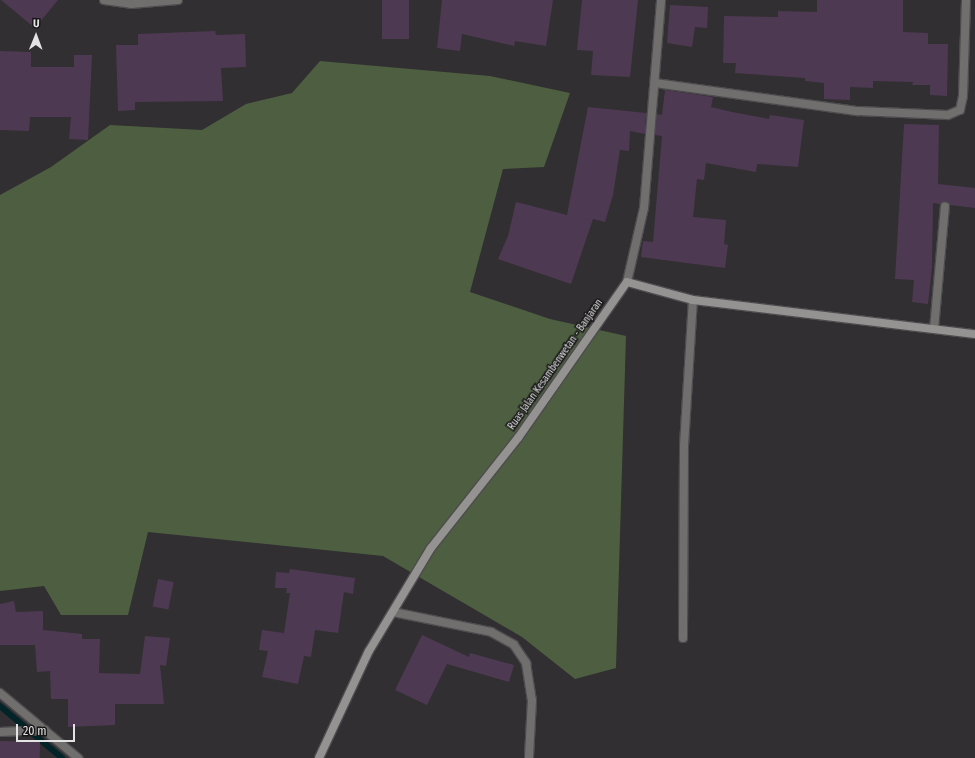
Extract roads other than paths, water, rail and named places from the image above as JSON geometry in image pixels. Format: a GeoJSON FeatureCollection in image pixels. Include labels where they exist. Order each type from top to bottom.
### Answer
{"type":"FeatureCollection","features":[{"type":"Feature","properties":{"kind":"main road"},"geometry":{"type":"LineString","coordinates":[[627,282],[694,300],[975,334]]}},
{"type":"Feature","properties":{"kind":"main road","name":"Ruas Jalan Kesambenwetan - Banjaran"},"geometry":{"type":"LineString","coordinates":[[319,758],[369,651],[431,548],[518,438],[627,282]]}},
{"type":"Feature","properties":{"kind":"street"},"geometry":{"type":"LineString","coordinates":[[104,0],[131,4],[178,0]]}},
{"type":"Feature","properties":{"kind":"street"},"geometry":{"type":"LineString","coordinates":[[627,282],[644,208],[661,0]]}},
{"type":"Feature","properties":{"kind":"street"},"geometry":{"type":"LineString","coordinates":[[655,83],[858,111],[948,115],[960,110],[962,96],[966,0]]}},
{"type":"Feature","properties":{"kind":"street"},"geometry":{"type":"LineString","coordinates":[[934,329],[945,206]]}},
{"type":"Feature","properties":{"kind":"street"},"geometry":{"type":"LineString","coordinates":[[683,638],[684,446],[694,300]]}},
{"type":"Feature","properties":{"kind":"street"},"geometry":{"type":"LineString","coordinates":[[393,612],[491,632],[514,645],[526,663],[532,700],[529,758]]}},
{"type":"Feature","properties":{"kind":"street"},"geometry":{"type":"LineString","coordinates":[[0,693],[78,758]]}},
{"type":"Feature","properties":{"kind":"street"},"geometry":{"type":"LineString","coordinates":[[0,732],[45,730]]}},
{"type":"Feature","properties":{"kind":"waterway"},"geometry":{"type":"LineString","coordinates":[[0,706],[62,758]]}}]}
